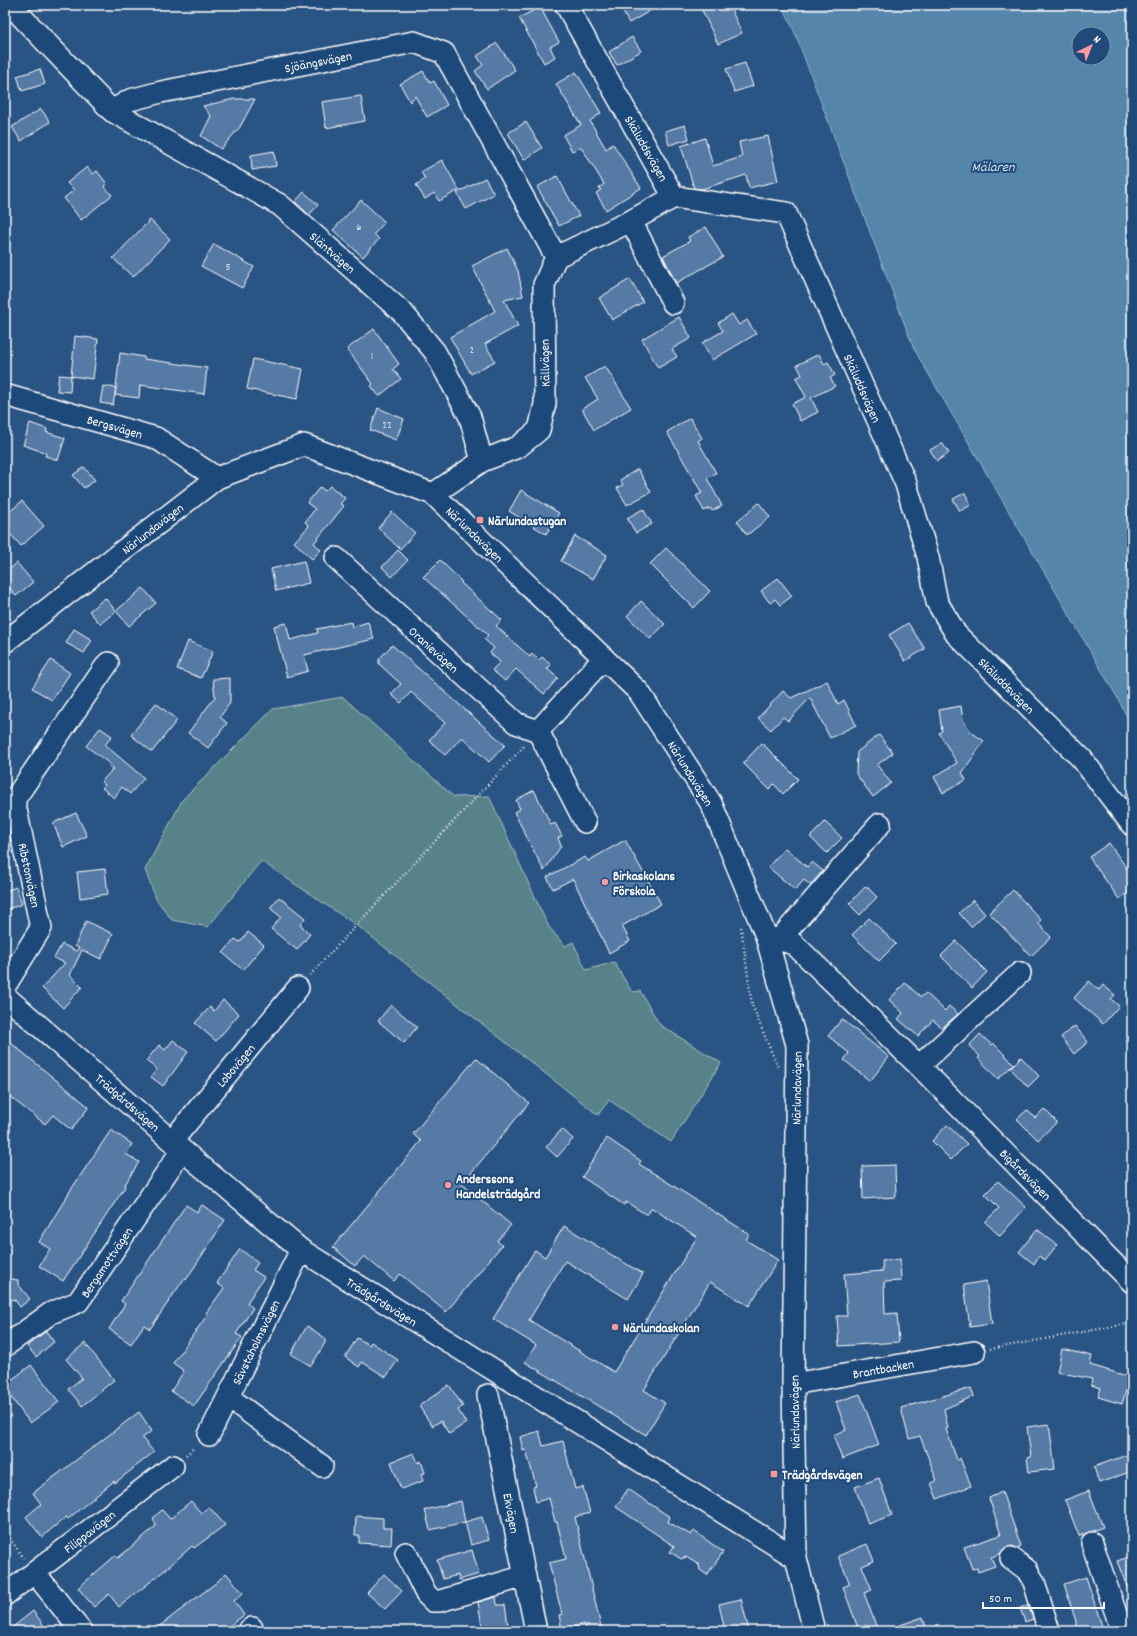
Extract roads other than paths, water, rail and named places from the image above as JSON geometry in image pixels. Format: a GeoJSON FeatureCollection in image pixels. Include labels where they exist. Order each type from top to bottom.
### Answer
{"type":"FeatureCollection","features":[{"type":"Feature","properties":{"kind":"street","name":"Skäluddsvägen"},"geometry":{"type":"LineString","coordinates":[[566,5],[674,197],[786,213],[906,484],[928,557],[937,602],[956,634],[1082,759],[1132,825]]}},
{"type":"Feature","properties":{"kind":"street"},"geometry":{"type":"LineString","coordinates":[[5,8],[17,12],[112,111]]}},
{"type":"Feature","properties":{"kind":"street","name":"Sjöängsvägen"},"geometry":{"type":"LineString","coordinates":[[112,111],[130,100],[161,92],[414,42],[444,53],[556,257]]}},
{"type":"Feature","properties":{"kind":"street","name":"Släntvägen"},"geometry":{"type":"LineString","coordinates":[[112,111],[280,205],[402,312],[435,352],[446,371],[470,417],[482,461]]}},
{"type":"Feature","properties":{"kind":"street"},"geometry":{"type":"LineString","coordinates":[[556,257],[631,221],[674,197]]}},
{"type":"Feature","properties":{"kind":"street"},"geometry":{"type":"LineString","coordinates":[[631,221],[673,303]]}},
{"type":"Feature","properties":{"kind":"street","name":"Källvägen"},"geometry":{"type":"LineString","coordinates":[[433,494],[482,461],[518,447],[539,430],[545,404],[544,285],[556,257]]}},
{"type":"Feature","properties":{"kind":"street","name":"Bergsvägen"},"geometry":{"type":"LineString","coordinates":[[5,395],[156,438],[217,478]]}},
{"type":"Feature","properties":{"kind":"street","name":"Närlundavägen"},"geometry":{"type":"LineString","coordinates":[[5,642],[217,478],[304,445],[433,494],[639,692],[711,803],[772,938],[797,1044],[793,1384],[796,1558],[814,1631]]}},
{"type":"Feature","properties":{"kind":"street","name":"Oranievägen"},"geometry":{"type":"LineString","coordinates":[[336,558],[516,723],[538,732]]}},
{"type":"Feature","properties":{"kind":"street"},"geometry":{"type":"LineString","coordinates":[[585,822],[538,732],[604,658]]}},
{"type":"Feature","properties":{"kind":"street","name":"Ribstonvägen"},"geometry":{"type":"LineString","coordinates":[[5,986],[41,928],[14,800],[108,663]]}},
{"type":"Feature","properties":{"kind":"street"},"geometry":{"type":"LineString","coordinates":[[772,938],[880,824]]}},
{"type":"Feature","properties":{"kind":"street","name":"Bigårdsvägen"},"geometry":{"type":"LineString","coordinates":[[772,938],[794,944],[919,1066],[1132,1282]]}},
{"type":"Feature","properties":{"kind":"street"},"geometry":{"type":"LineString","coordinates":[[919,1066],[1020,972]]}},
{"type":"Feature","properties":{"kind":"street","name":"Lobovägen"},"geometry":{"type":"LineString","coordinates":[[177,1146],[298,988]]}},
{"type":"Feature","properties":{"kind":"street","name":"Trädgårdsvägen"},"geometry":{"type":"LineString","coordinates":[[5,996],[177,1146],[301,1250],[796,1558]]}},
{"type":"Feature","properties":{"kind":"street","name":"Bergamottvägen"},"geometry":{"type":"LineString","coordinates":[[5,1346],[51,1313],[78,1302],[177,1146]]}},
{"type":"Feature","properties":{"kind":"street","name":"Sävstaholmsvägen"},"geometry":{"type":"LineString","coordinates":[[210,1435],[301,1250]]}},
{"type":"Feature","properties":{"kind":"street","name":"Brantbacken"},"geometry":{"type":"LineString","coordinates":[[793,1384],[974,1352]]}},
{"type":"Feature","properties":{"kind":"street","name":"Ekvägen"},"geometry":{"type":"LineString","coordinates":[[488,1395],[536,1631]]}},
{"type":"Feature","properties":{"kind":"street"},"geometry":{"type":"LineString","coordinates":[[228,1397],[322,1466]]}},
{"type":"Feature","properties":{"kind":"street","name":"Filippavägen"},"geometry":{"type":"LineString","coordinates":[[5,1595],[173,1466]]}},
{"type":"Feature","properties":{"kind":"street"},"geometry":{"type":"LineString","coordinates":[[1092,1543],[1122,1631]]}},
{"type":"Feature","properties":{"kind":"street"},"geometry":{"type":"LineString","coordinates":[[406,1553],[426,1594],[433,1601],[440,1601],[525,1576]]}},
{"type":"Feature","properties":{"kind":"street"},"geometry":{"type":"LineString","coordinates":[[1011,1558],[1027,1570],[1034,1582],[1049,1631]]}},
{"type":"Feature","properties":{"kind":"street"},"geometry":{"type":"LineString","coordinates":[[35,1573],[81,1631]]}},
{"type":"Feature","properties":{"kind":"water","name":"Mälaren"},"geometry":{"type":"Polygon","coordinates":[[[782,5],[1132,5],[1132,727],[1117,697],[914,349],[795,33],[782,5]]]}},
{"type":"Feature","properties":{"kind":"place","name":"Närlundastugan"},"geometry":{"type":"Point","coordinates":[480,520]}},
{"type":"Feature","properties":{"kind":"place","name":"Birkaskolans Förskola"},"geometry":{"type":"Point","coordinates":[605,882]}},
{"type":"Feature","properties":{"kind":"place","name":"Anderssons Handelsträdgård"},"geometry":{"type":"Point","coordinates":[448,1185]}},
{"type":"Feature","properties":{"kind":"place","name":"Närlundaskolan"},"geometry":{"type":"Point","coordinates":[615,1327]}},
{"type":"Feature","properties":{"kind":"place","name":"Trädgårdsvägen"},"geometry":{"type":"Point","coordinates":[774,1474]}}]}
